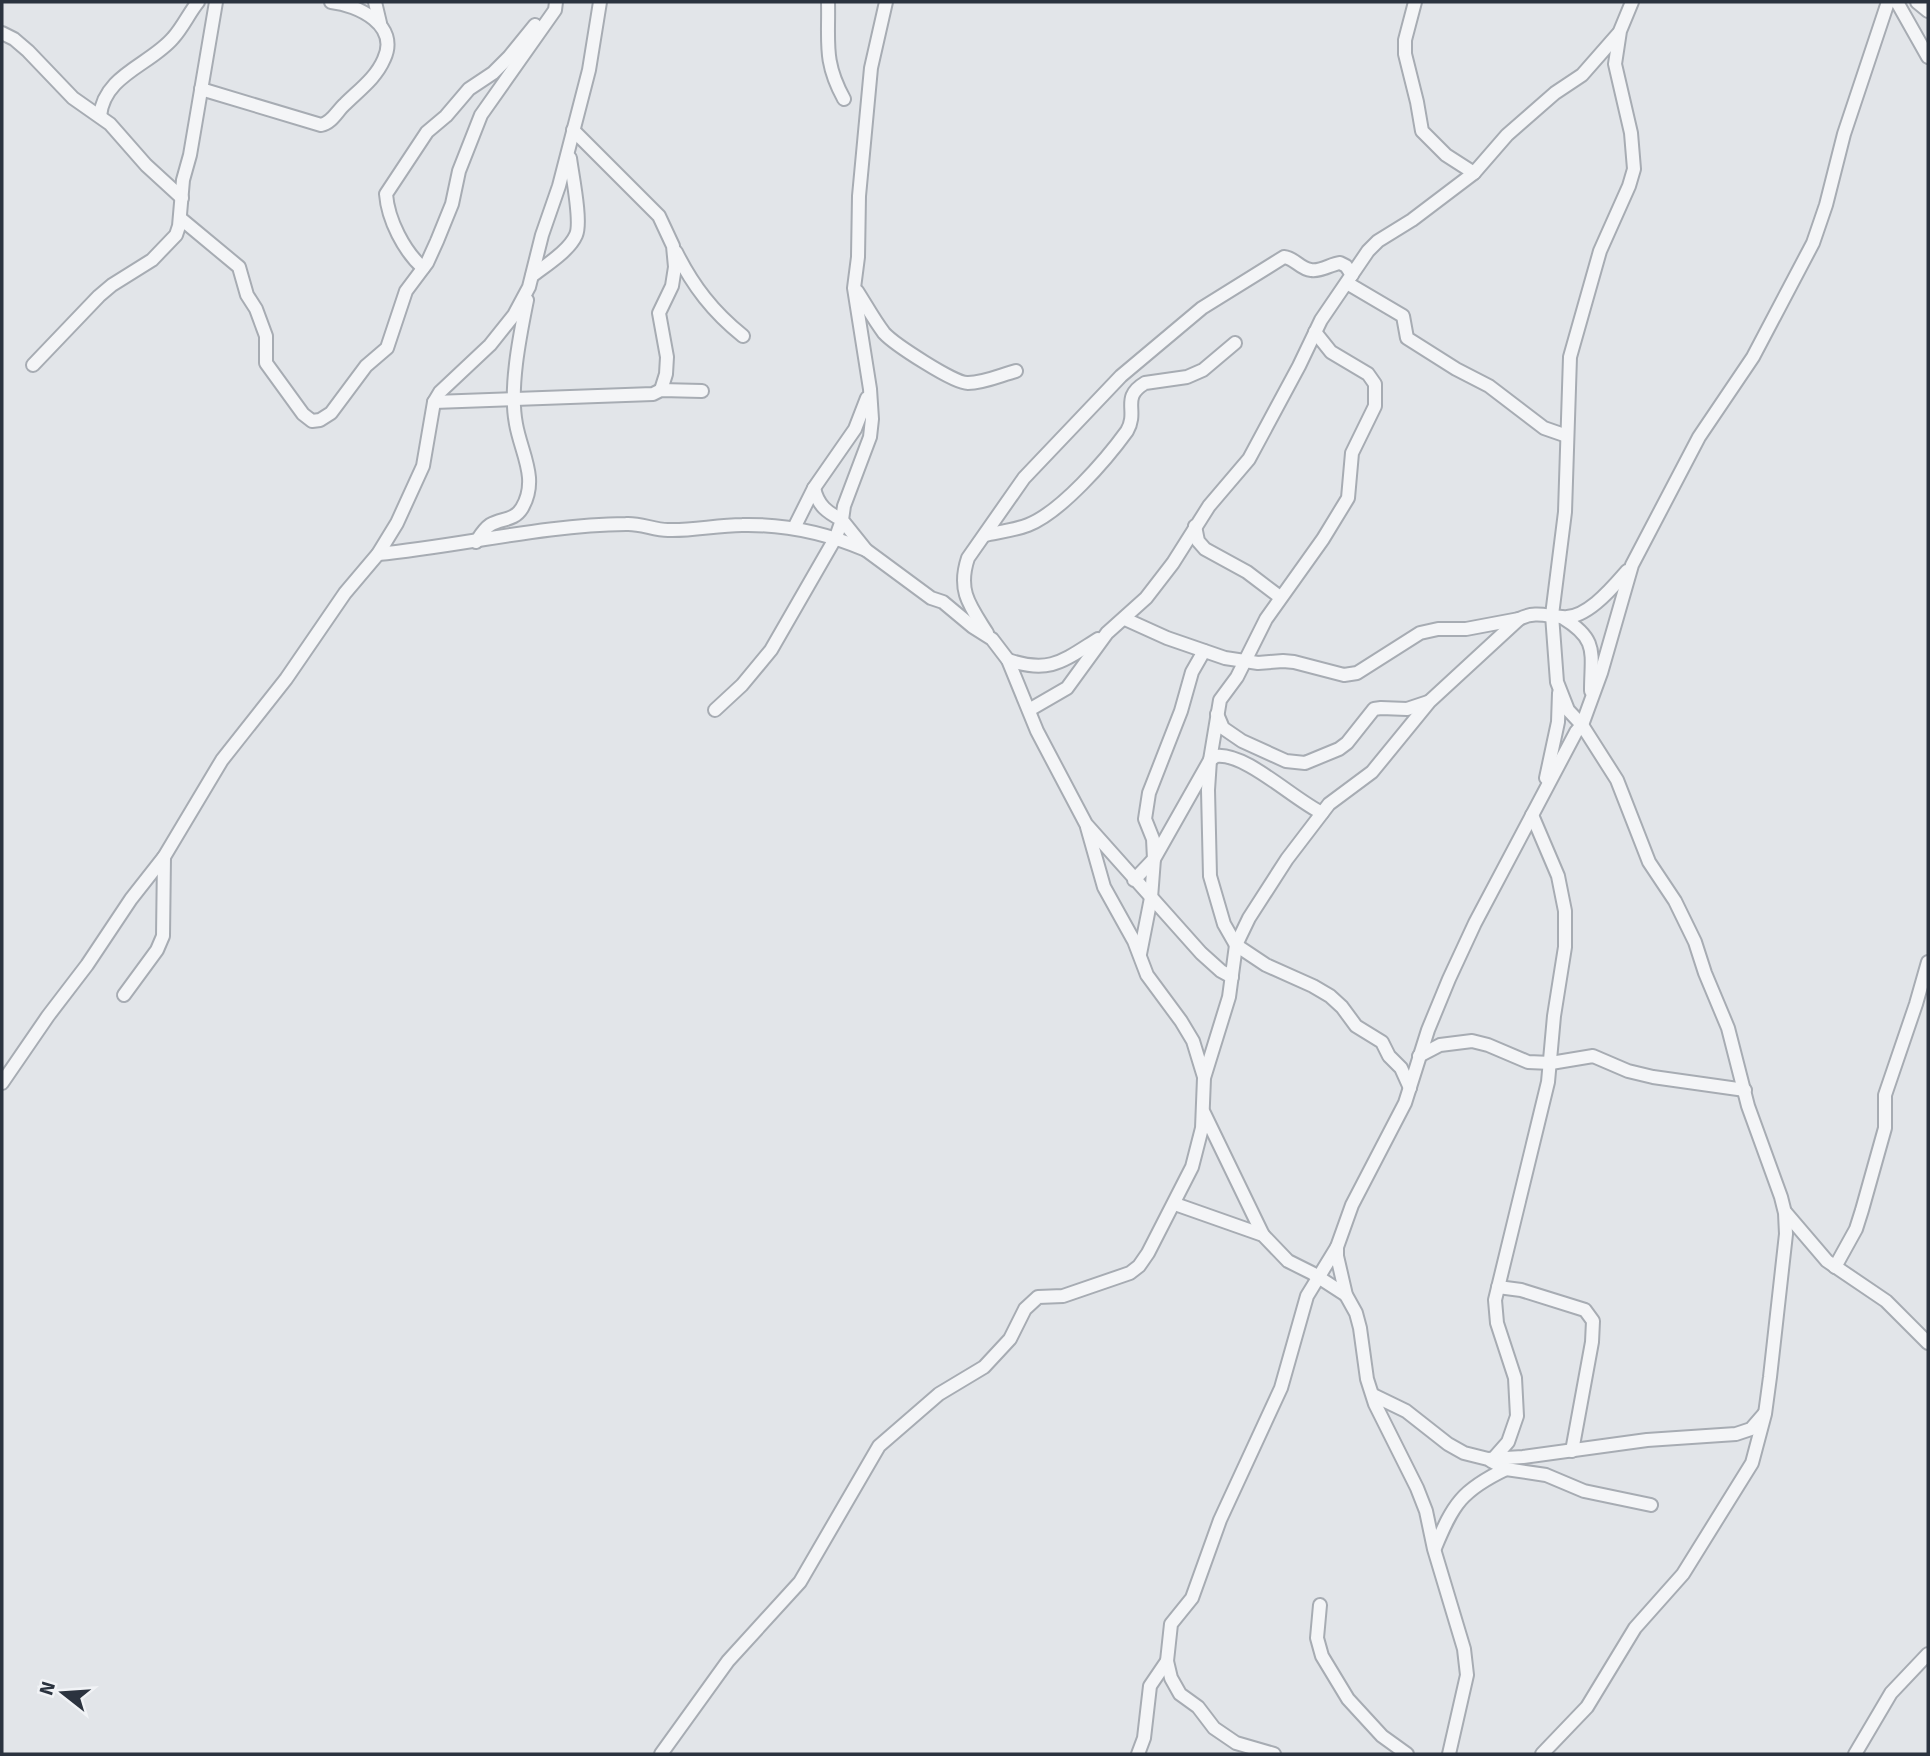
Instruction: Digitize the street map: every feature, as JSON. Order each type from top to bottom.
[{"type":"street","points":[[100,116],[101,108],[112,87],[174,38],[198,2]]},
{"type":"street","points":[[33,365],[99,296],[152,260],[176,235],[183,180],[190,155],[216,2]]},
{"type":"street","points":[[331,2],[352,3],[380,23]]},
{"type":"street","points":[[201,89],[318,124],[326,124],[365,87],[385,58],[388,45],[375,2]]},
{"type":"street","points":[[423,268],[404,244],[391,216],[386,194],[427,132],[446,116],[469,89],[493,73],[509,57],[551,2]]},
{"type":"street","points":[[180,218],[239,267],[247,295],[256,309],[267,341],[266,363],[303,414],[312,421],[320,420],[331,413],[366,366],[385,351],[391,342],[406,291],[423,268],[452,204],[459,171],[481,115],[555,10],[556,2]]},
{"type":"street","points":[[475,541],[490,525],[518,515],[526,502],[529,489],[525,453],[515,423],[519,339],[530,282],[589,70],[600,2]]},
{"type":"street","points":[[828,2],[827,48],[832,71],[844,99]]},
{"type":"street","points":[[715,710],[742,685],[771,650],[836,537],[870,437],[870,389],[854,288],[858,257],[859,196],[871,68],[886,2]]},
{"type":"street","points":[[1415,2],[1405,40],[1405,54],[1422,131],[1446,155],[1474,173]]},
{"type":"street","points":[[1543,795],[1558,722],[1557,616],[1565,512],[1568,382],[1572,347],[1600,251],[1634,169],[1631,132],[1615,64],[1620,31],[1632,2]]},
{"type":"street","points":[[1274,1754],[1236,1744],[1214,1728],[1198,1707],[1180,1694],[1171,1678],[1167,1661],[1171,1624],[1192,1598],[1230,1498],[1272,1412],[1307,1296],[1337,1247],[1352,1205],[1377,1160],[1410,1088],[1438,1003],[1469,934],[1582,724],[1632,565],[1699,437],[1753,357],[1814,243],[1844,134],[1888,2]]},
{"type":"street","points":[[1897,2],[1928,57]]},
{"type":"street","points":[[1917,2],[1928,11]]},
{"type":"street","points":[[1008,660],[1036,667],[1058,663],[1125,619],[1159,582],[1209,506],[1249,459],[1315,332],[1368,251],[1378,241],[1412,220],[1474,173],[1515,127],[1555,93],[1582,75],[1620,31]]},
{"type":"street","points":[[2,33],[28,51],[42,69],[73,98],[110,124],[146,165],[182,198]]},
{"type":"street","points":[[573,130],[659,216],[690,279],[719,317],[743,336]]},
{"type":"street","points":[[2,1083],[131,899],[164,857],[222,760],[286,679],[345,593],[378,554],[397,523],[423,466],[435,402],[440,392],[489,345],[514,315],[530,282],[578,232],[569,147]]},
{"type":"street","points":[[661,390],[667,357],[659,313],[675,267],[673,246]]},
{"type":"street","points":[[661,1754],[728,1661],[800,1582],[879,1446],[939,1394],[984,1367],[1010,1339],[1025,1309],[1038,1297],[1063,1296],[1130,1273],[1139,1266],[1175,1204],[1196,1156],[1204,1113],[1204,1078],[1193,1041],[1147,975],[1140,954],[1104,887],[1086,824],[1037,731],[1008,660],[968,604],[964,571],[968,558],[1024,478],[1121,376],[1202,308],[1284,257],[1291,258],[1312,271],[1340,263],[1346,266],[1349,279],[1403,316],[1407,338],[1489,386],[1544,428],[1567,436]]},
{"type":"street","points":[[854,288],[886,334],[903,349],[957,381],[983,382],[1016,371]]},
{"type":"street","points":[[1315,332],[1331,352],[1368,374],[1375,384],[1375,406],[1352,453],[1348,498],[1323,539],[1280,597],[1251,646],[1234,682],[1223,694],[1210,760],[1210,876],[1224,924],[1236,945],[1273,969],[1330,996],[1342,1007],[1356,1027],[1382,1042],[1389,1056],[1401,1068],[1410,1088]]},
{"type":"street","points":[[985,535],[1027,525],[1058,506],[1077,489],[1127,431],[1133,421],[1131,398],[1140,386],[1187,377],[1203,370],[1235,343]]},
{"type":"street","points":[[794,528],[814,488],[855,429],[870,389]]},
{"type":"street","points":[[435,402],[653,394],[661,390],[702,391]]},
{"type":"street","points":[[814,488],[822,508],[842,520],[866,550]]},
{"type":"street","points":[[378,554],[530,531],[630,523],[667,530],[743,525],[794,528],[836,537],[866,550],[992,639]]},
{"type":"street","points":[[1195,526],[1198,541],[1205,549],[1247,572],[1280,597]]},
{"type":"street","points":[[1125,619],[1149,631],[1204,651],[1244,662],[1283,660],[1350,675],[1420,633],[1437,629],[1466,629],[1536,613],[1570,617],[1605,597],[1632,565]]},
{"type":"street","points":[[1557,616],[1585,633],[1590,641],[1591,700]]},
{"type":"street","points":[[1204,1078],[1229,997],[1236,945],[1269,886],[1322,813],[1340,794],[1372,772],[1430,701],[1519,619]]},
{"type":"street","points":[[1029,710],[1067,688],[1107,633]]},
{"type":"street","points":[[1140,954],[1151,898],[1154,859],[1153,839],[1145,819],[1149,793],[1185,700],[1192,672],[1204,651]]},
{"type":"street","points":[[1542,1754],[1580,1716],[1635,1628],[1683,1574],[1752,1463],[1765,1414],[1786,1234],[1785,1213],[1748,1106],[1728,1028],[1685,919],[1665,883],[1649,862],[1617,780],[1582,724],[1568,710],[1559,685]]},
{"type":"street","points":[[1217,714],[1223,728],[1242,741],[1286,761],[1305,763],[1347,743],[1374,709],[1406,709],[1430,701]]},
{"type":"street","points":[[1134,880],[1154,859],[1210,760],[1222,755],[1238,759],[1303,804],[1322,813]]},
{"type":"street","points":[[1490,1459],[1508,1442],[1517,1416],[1515,1378],[1497,1323],[1495,1300],[1537,1133],[1551,1063],[1554,1016],[1564,954],[1565,911],[1559,876],[1532,815]]},
{"type":"street","points":[[1086,824],[1201,953],[1232,977]]},
{"type":"street","points":[[124,995],[163,936],[164,857]]},
{"type":"street","points":[[1835,1267],[1859,1219],[1885,1128],[1885,1095],[1928,962]]},
{"type":"street","points":[[1419,1056],[1440,1045],[1472,1041],[1528,1062],[1551,1063],[1593,1056],[1628,1071],[1653,1077],[1745,1090]]},
{"type":"street","points":[[1204,1113],[1263,1235],[1288,1261],[1317,1276],[1346,1296]]},
{"type":"street","points":[[1175,1204],[1263,1235]]},
{"type":"street","points":[[1785,1213],[1821,1255],[1886,1301],[1928,1343]]},
{"type":"street","points":[[1337,1247],[1346,1296],[1356,1313],[1367,1379],[1375,1404],[1426,1511],[1434,1549],[1467,1662],[1467,1675],[1451,1752]]},
{"type":"street","points":[[1498,1287],[1521,1290],[1585,1310],[1593,1321],[1592,1342],[1572,1451]]},
{"type":"street","points":[[1373,1395],[1406,1411],[1456,1448],[1490,1459],[1506,1469],[1541,1474],[1584,1491],[1651,1505]]},
{"type":"street","points":[[1490,1459],[1647,1440],[1736,1434],[1751,1429],[1765,1414]]},
{"type":"street","points":[[1434,1549],[1447,1517],[1466,1492],[1506,1469]]},
{"type":"street","points":[[1320,1605],[1317,1638],[1322,1656],[1348,1699],[1381,1736],[1408,1754]]},
{"type":"street","points":[[1854,1754],[1891,1693],[1928,1654]]},
{"type":"street","points":[[1138,1754],[1144,1738],[1151,1683],[1167,1661]]}]
